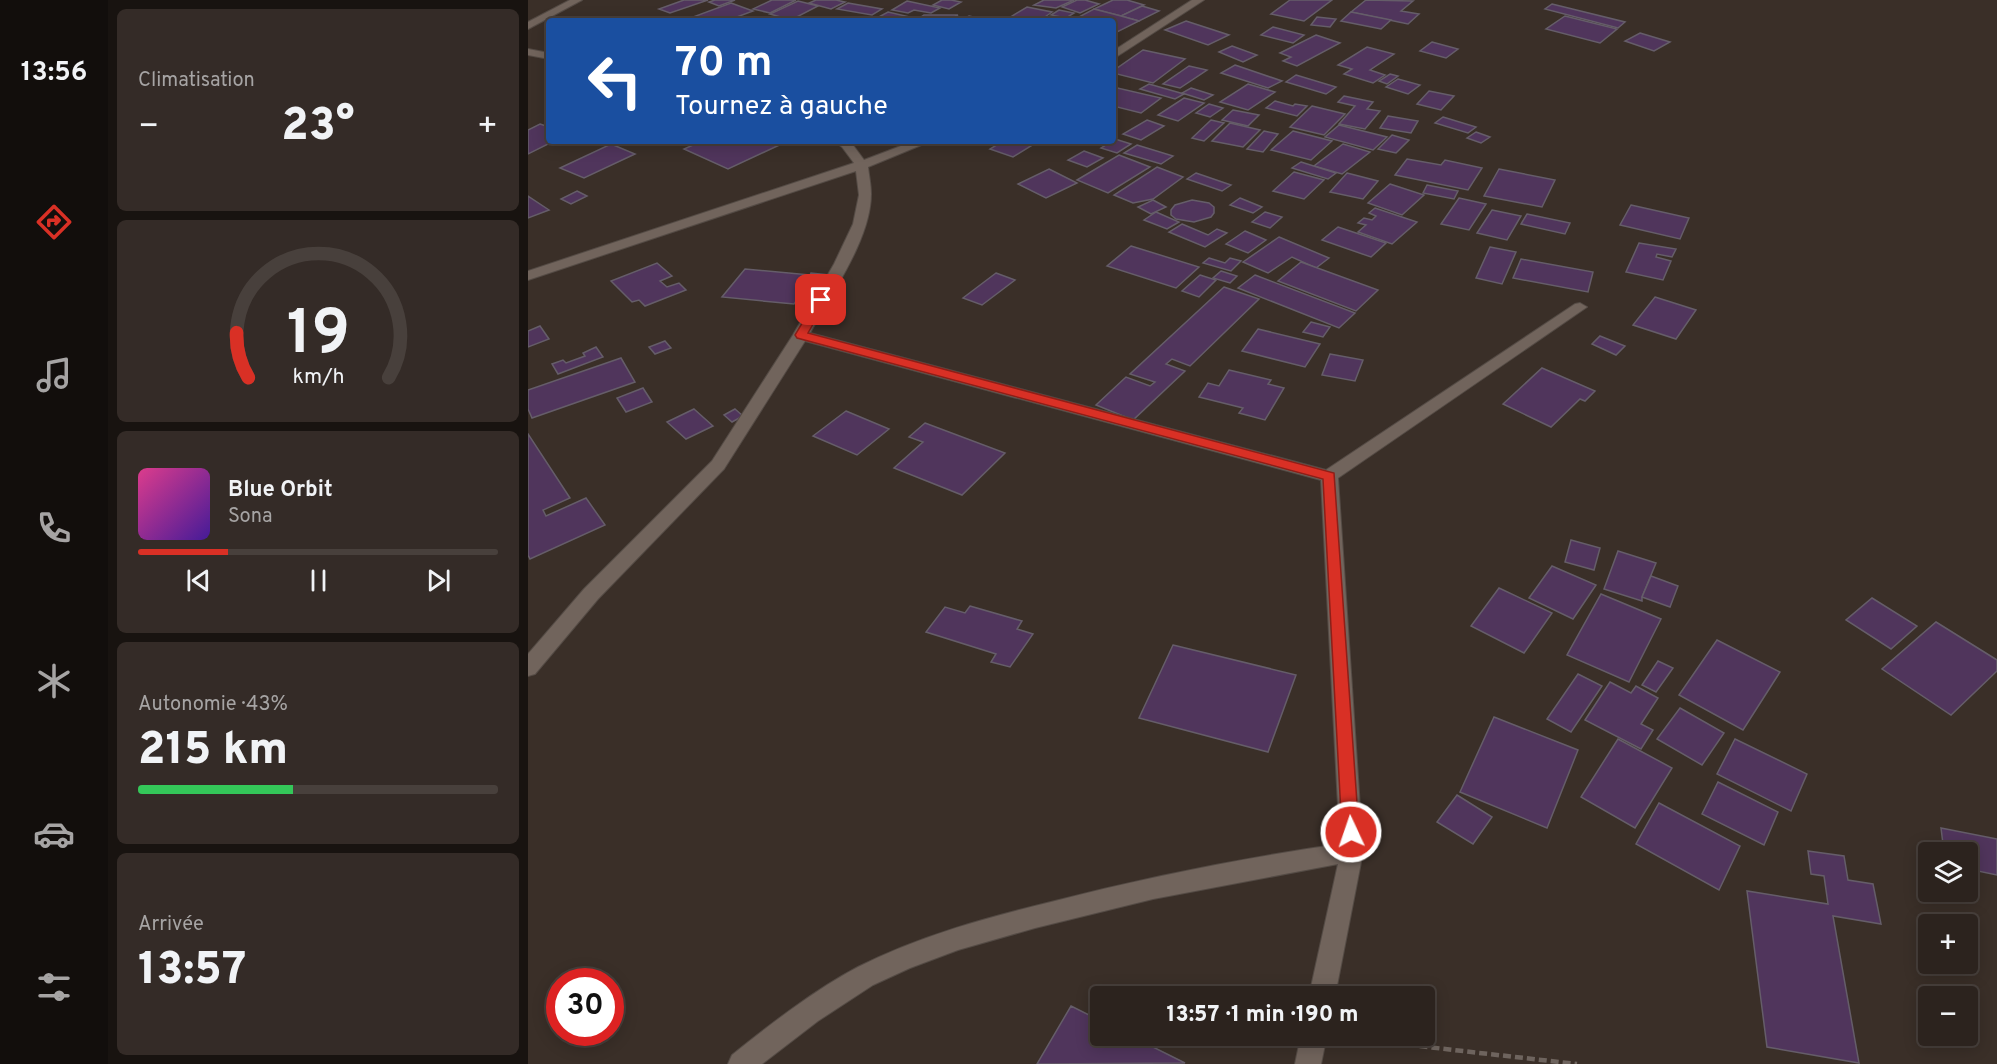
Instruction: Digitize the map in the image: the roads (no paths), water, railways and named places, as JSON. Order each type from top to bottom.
[{"type":"street","points":[[528,26],[577,0]]},
{"type":"street","points":[[1116,54],[1199,0]]},
{"type":"street","points":[[528,52],[546,55]]},
{"type":"street","points":[[528,668],[591,594],[718,465],[801,335],[841,264],[860,224],[865,195],[862,165],[846,144]]},
{"type":"street","points":[[528,276],[862,165],[917,144]]},
{"type":"street","points":[[801,335],[1329,476],[1580,308]]},
{"type":"street","points":[[1324,986],[1352,852],[1329,476]]},
{"type":"street","points":[[741,1064],[813,1008],[873,973],[962,937],[1114,896],[1232,871],[1352,852]]},
{"type":"street","points":[[1308,1064],[1320,1046]]}]
